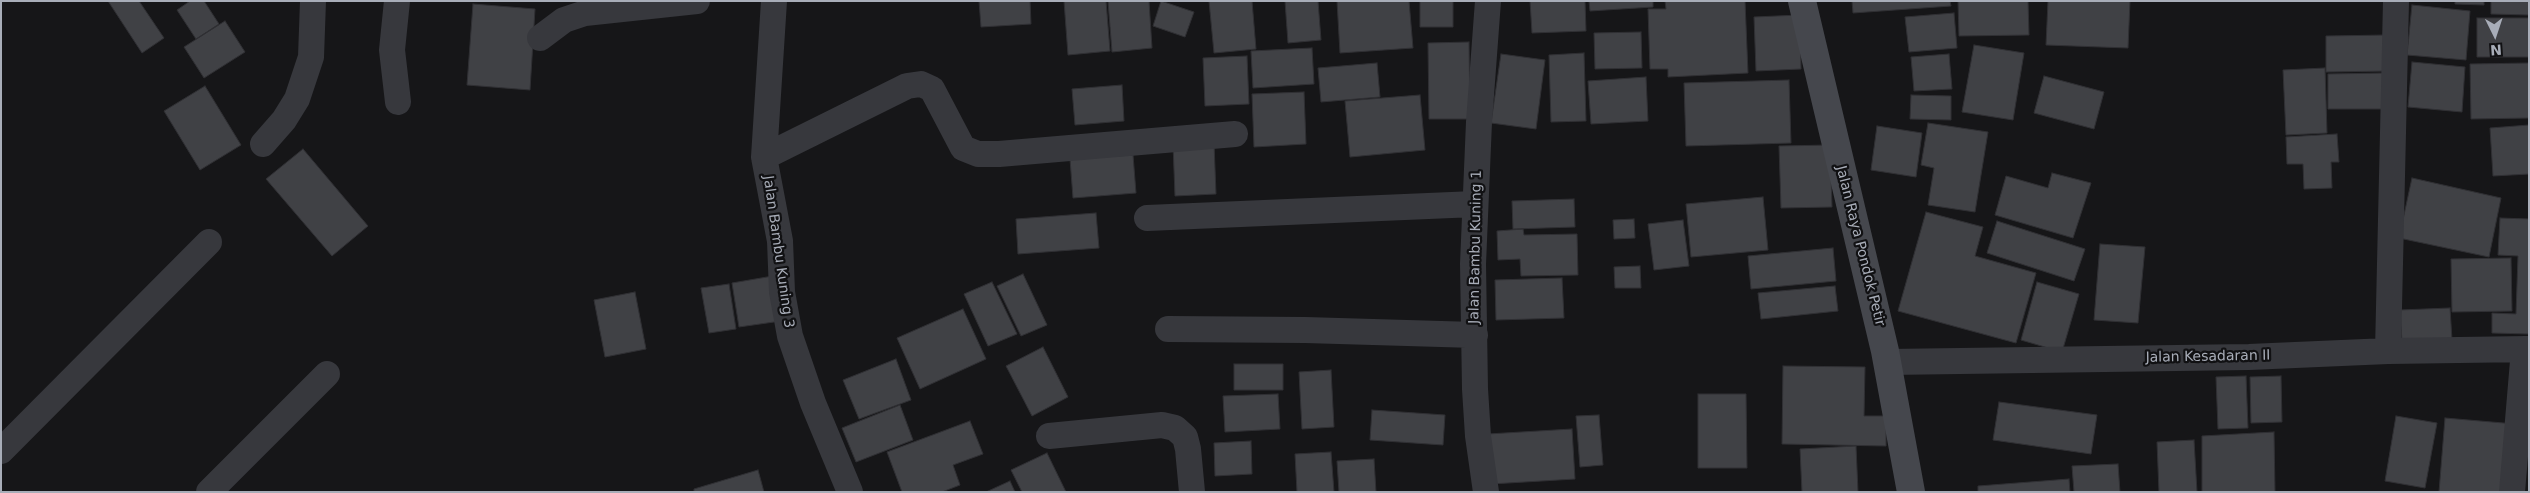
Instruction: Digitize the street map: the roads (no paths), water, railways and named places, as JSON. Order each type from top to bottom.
[{"type":"main road","name":"Jalan Raya Pondok Petir","points":[[1802,1],[1888,362],[1911,492]]},
{"type":"street","points":[[263,144],[284,120],[297,99],[311,57],[313,1]]},
{"type":"street","points":[[397,1],[392,50],[398,102]]},
{"type":"street","points":[[540,38],[564,20],[585,13],[697,1]]},
{"type":"street","name":"Jalan Bambu Kuning 3","points":[[774,1],[764,158],[780,241],[782,292],[790,336],[814,403],[850,492]]},
{"type":"street","name":"Jalan Bambu Kuning 1","points":[[1486,492],[1478,436],[1473,264],[1488,1]]},
{"type":"street","points":[[2388,351],[2396,1]]},
{"type":"street","points":[[764,158],[908,86],[921,84],[932,89],[964,148],[978,154],[1235,134]]},
{"type":"street","points":[[1147,218],[1475,204]]},
{"type":"street","points":[[1,451],[209,242]]},
{"type":"street","points":[[1168,330],[1305,330],[1474,336]]},
{"type":"street","points":[[2512,492],[2526,349]]},
{"type":"street","name":"Jalan Kesadaran II","points":[[1888,362],[2249,357],[2388,351],[2526,349]]},
{"type":"street","points":[[209,492],[327,374]]},
{"type":"street","points":[[1048,436],[1162,425],[1175,428],[1184,437],[1188,449],[1192,492]]}]
